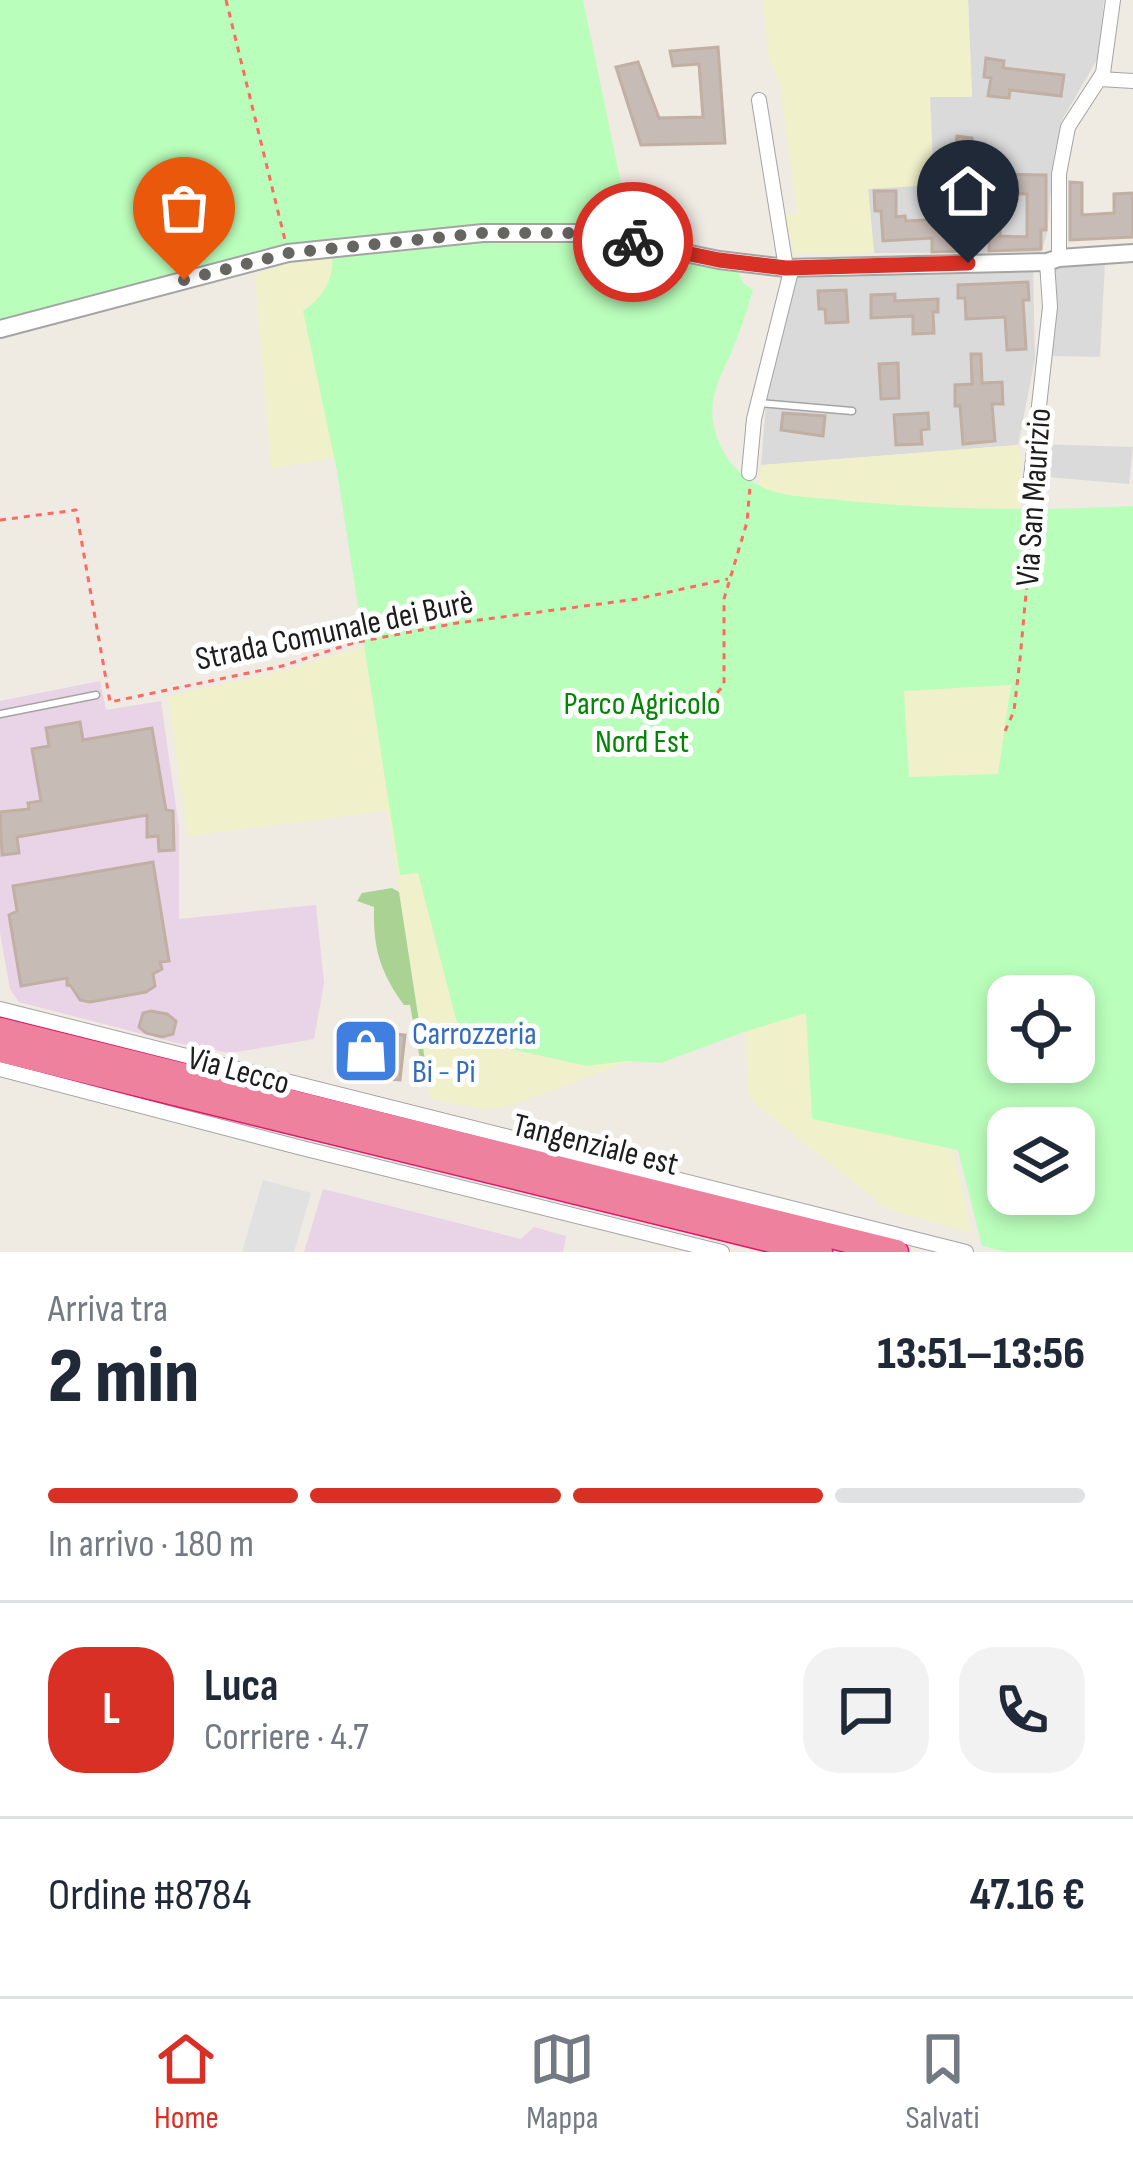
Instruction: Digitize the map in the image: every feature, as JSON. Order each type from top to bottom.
[{"type":"highway","name":"Tangenziale est","points":[[0,1030],[896,1252]]},
{"type":"highway","name":"Tangenziale est","points":[[0,1050],[820,1252]]},
{"type":"street","name":"Via San Maurizio","points":[[1031,478],[1050,308],[1058,174],[1068,128],[1103,73],[1114,0]]},
{"type":"street","points":[[1097,83],[1133,81]]},
{"type":"street","points":[[749,472],[754,419],[789,267],[759,100]]},
{"type":"street","points":[[0,329],[289,253],[483,233],[589,233],[719,260],[789,267],[1053,260],[1133,253]]},
{"type":"street","name":"Via Lecco","points":[[0,1009],[966,1252]]},
{"type":"street","name":"Via Lecco","points":[[0,1069],[722,1252]]},
{"type":"lane","points":[[760,403],[853,412]]},
{"type":"lane","points":[[0,714],[96,694]]},
{"type":"path","points":[[226,0],[289,253]]},
{"type":"path","points":[[660,710],[716,694],[724,686],[722,623],[728,579],[747,522],[749,472]]},
{"type":"path","name":"Via San Maurizio","points":[[1005,731],[1014,711],[1022,640],[1031,478]]},
{"type":"path","name":"Strada Comunale dei Burè","points":[[0,520],[76,510],[110,702],[282,666],[353,643],[457,623],[637,599],[728,579]]},
{"type":"shaded area","points":[[968,0],[1104,0],[1098,58],[1062,120],[1041,252],[874,253],[868,188],[934,184],[929,97],[972,96]]},
{"type":"shaded area","points":[[1105,262],[1100,357],[1052,356],[1054,263]]},
{"type":"shaded area","points":[[1033,268],[1035,359],[1018,445],[761,465],[766,403],[795,278]]},
{"type":"shaded area","points":[[1038,444],[1133,447],[1129,484],[1036,476]]},
{"type":"shaded area","points":[[100,681],[106,710],[161,701],[179,828],[179,919],[316,905],[324,983],[314,1039],[230,1053],[19,1002],[10,989],[0,933],[0,701]]},
{"type":"shaded area","points":[[263,1180],[311,1193],[294,1252],[242,1252]]},
{"type":"shaded area","points":[[323,1189],[521,1239],[534,1227],[566,1236],[563,1252],[304,1252]]},
{"type":"green space","name":"Parco Agricolo Nord Est","points":[[0,0],[583,0],[630,226],[636,235],[736,268],[743,283],[753,290],[717,385],[712,411],[723,450],[741,474],[787,495],[876,503],[986,509],[1133,506],[1133,1252],[1007,1252],[982,1246],[958,1150],[812,1119],[806,1013],[661,1063],[587,1066],[461,1038],[418,873],[400,875],[337,471],[303,311],[327,285],[332,251],[0,324]],"holes":[[[1011,685],[998,774],[909,777],[904,691]]]},
{"type":"green space","points":[[763,0],[968,0],[972,97],[930,97],[934,185],[868,189],[874,253],[794,254],[785,216],[797,212]]},
{"type":"green space","points":[[456,243],[495,428],[271,469],[255,275],[286,264]]},
{"type":"green space","points":[[1018,445],[1012,684],[978,954],[750,551],[761,465]]},
{"type":"green space","points":[[452,633],[791,1001],[510,1106],[483,1109],[431,1099],[387,811],[188,836],[168,696],[286,670],[354,649]]},
{"type":"green space","points":[[392,888],[399,892],[428,1080],[424,1081],[410,1005],[404,1005],[396,993],[380,959],[374,907],[357,901],[362,893]]},
{"type":"green space","points":[[793,1010],[946,1017],[946,1117],[972,1233],[887,1209],[749,1099],[745,1030]]},
{"type":"building","points":[[718,47],[725,143],[641,145],[616,67],[638,62],[659,118],[703,117],[699,64],[673,66],[670,51]]},
{"type":"building","points":[[986,58],[1004,61],[1003,68],[1064,75],[1061,96],[1010,90],[1009,98],[988,96],[991,78],[984,77]]},
{"type":"building","points":[[957,136],[972,138],[969,163],[993,162],[993,174],[1046,175],[1046,230],[1041,230],[1041,249],[989,251],[990,225],[960,226],[969,251],[932,252],[932,238],[883,241],[874,191],[896,191],[896,217],[905,216],[906,221],[927,220],[927,187],[946,187],[946,212],[979,211],[979,189],[953,187]],"holes":[[[994,193],[1027,194],[1027,237],[1000,236]]]},
{"type":"building","points":[[1070,182],[1082,183],[1082,215],[1114,213],[1114,194],[1133,193],[1133,237],[1070,240]]},
{"type":"building","points":[[1028,282],[1029,300],[1023,300],[1026,349],[1007,350],[1005,317],[966,319],[965,298],[958,298],[958,285]]},
{"type":"building","points":[[846,290],[848,322],[826,323],[818,291]]},
{"type":"building","points":[[895,294],[895,301],[938,299],[934,333],[913,334],[913,316],[871,318],[871,295]]},
{"type":"building","points":[[971,354],[981,354],[982,383],[1002,382],[1003,404],[992,404],[995,441],[963,444],[955,385],[972,384]]},
{"type":"building","points":[[898,363],[899,398],[881,399],[879,364]]},
{"type":"building","points":[[783,413],[825,416],[823,436],[781,430]]},
{"type":"building","points":[[928,413],[929,429],[921,430],[922,444],[896,445],[894,415]]},
{"type":"building","points":[[80,722],[83,740],[152,728],[166,810],[173,811],[174,850],[159,851],[158,836],[147,837],[147,815],[17,837],[19,853],[2,855],[0,812],[29,809],[28,803],[41,801],[32,749],[49,746],[46,728]]},
{"type":"building","points":[[153,862],[169,961],[160,962],[162,969],[153,974],[155,986],[146,992],[90,1002],[80,1000],[67,978],[21,986],[9,915],[17,911],[13,886]]},
{"type":"building","points":[[151,1011],[176,1021],[173,1034],[162,1037],[139,1027],[143,1013]]},
{"type":"building","points":[[380,1032],[405,1035],[400,1080],[375,1078]]},
{"type":"way so far","points":[[184,280],[289,253],[483,233],[589,233],[633,242]]},
{"type":"place","name":"Carrozzeria Bi - Pi","points":[[366,1051]]},
{"type":"route","points":[[633,242],[786,268],[968,263]]}]
